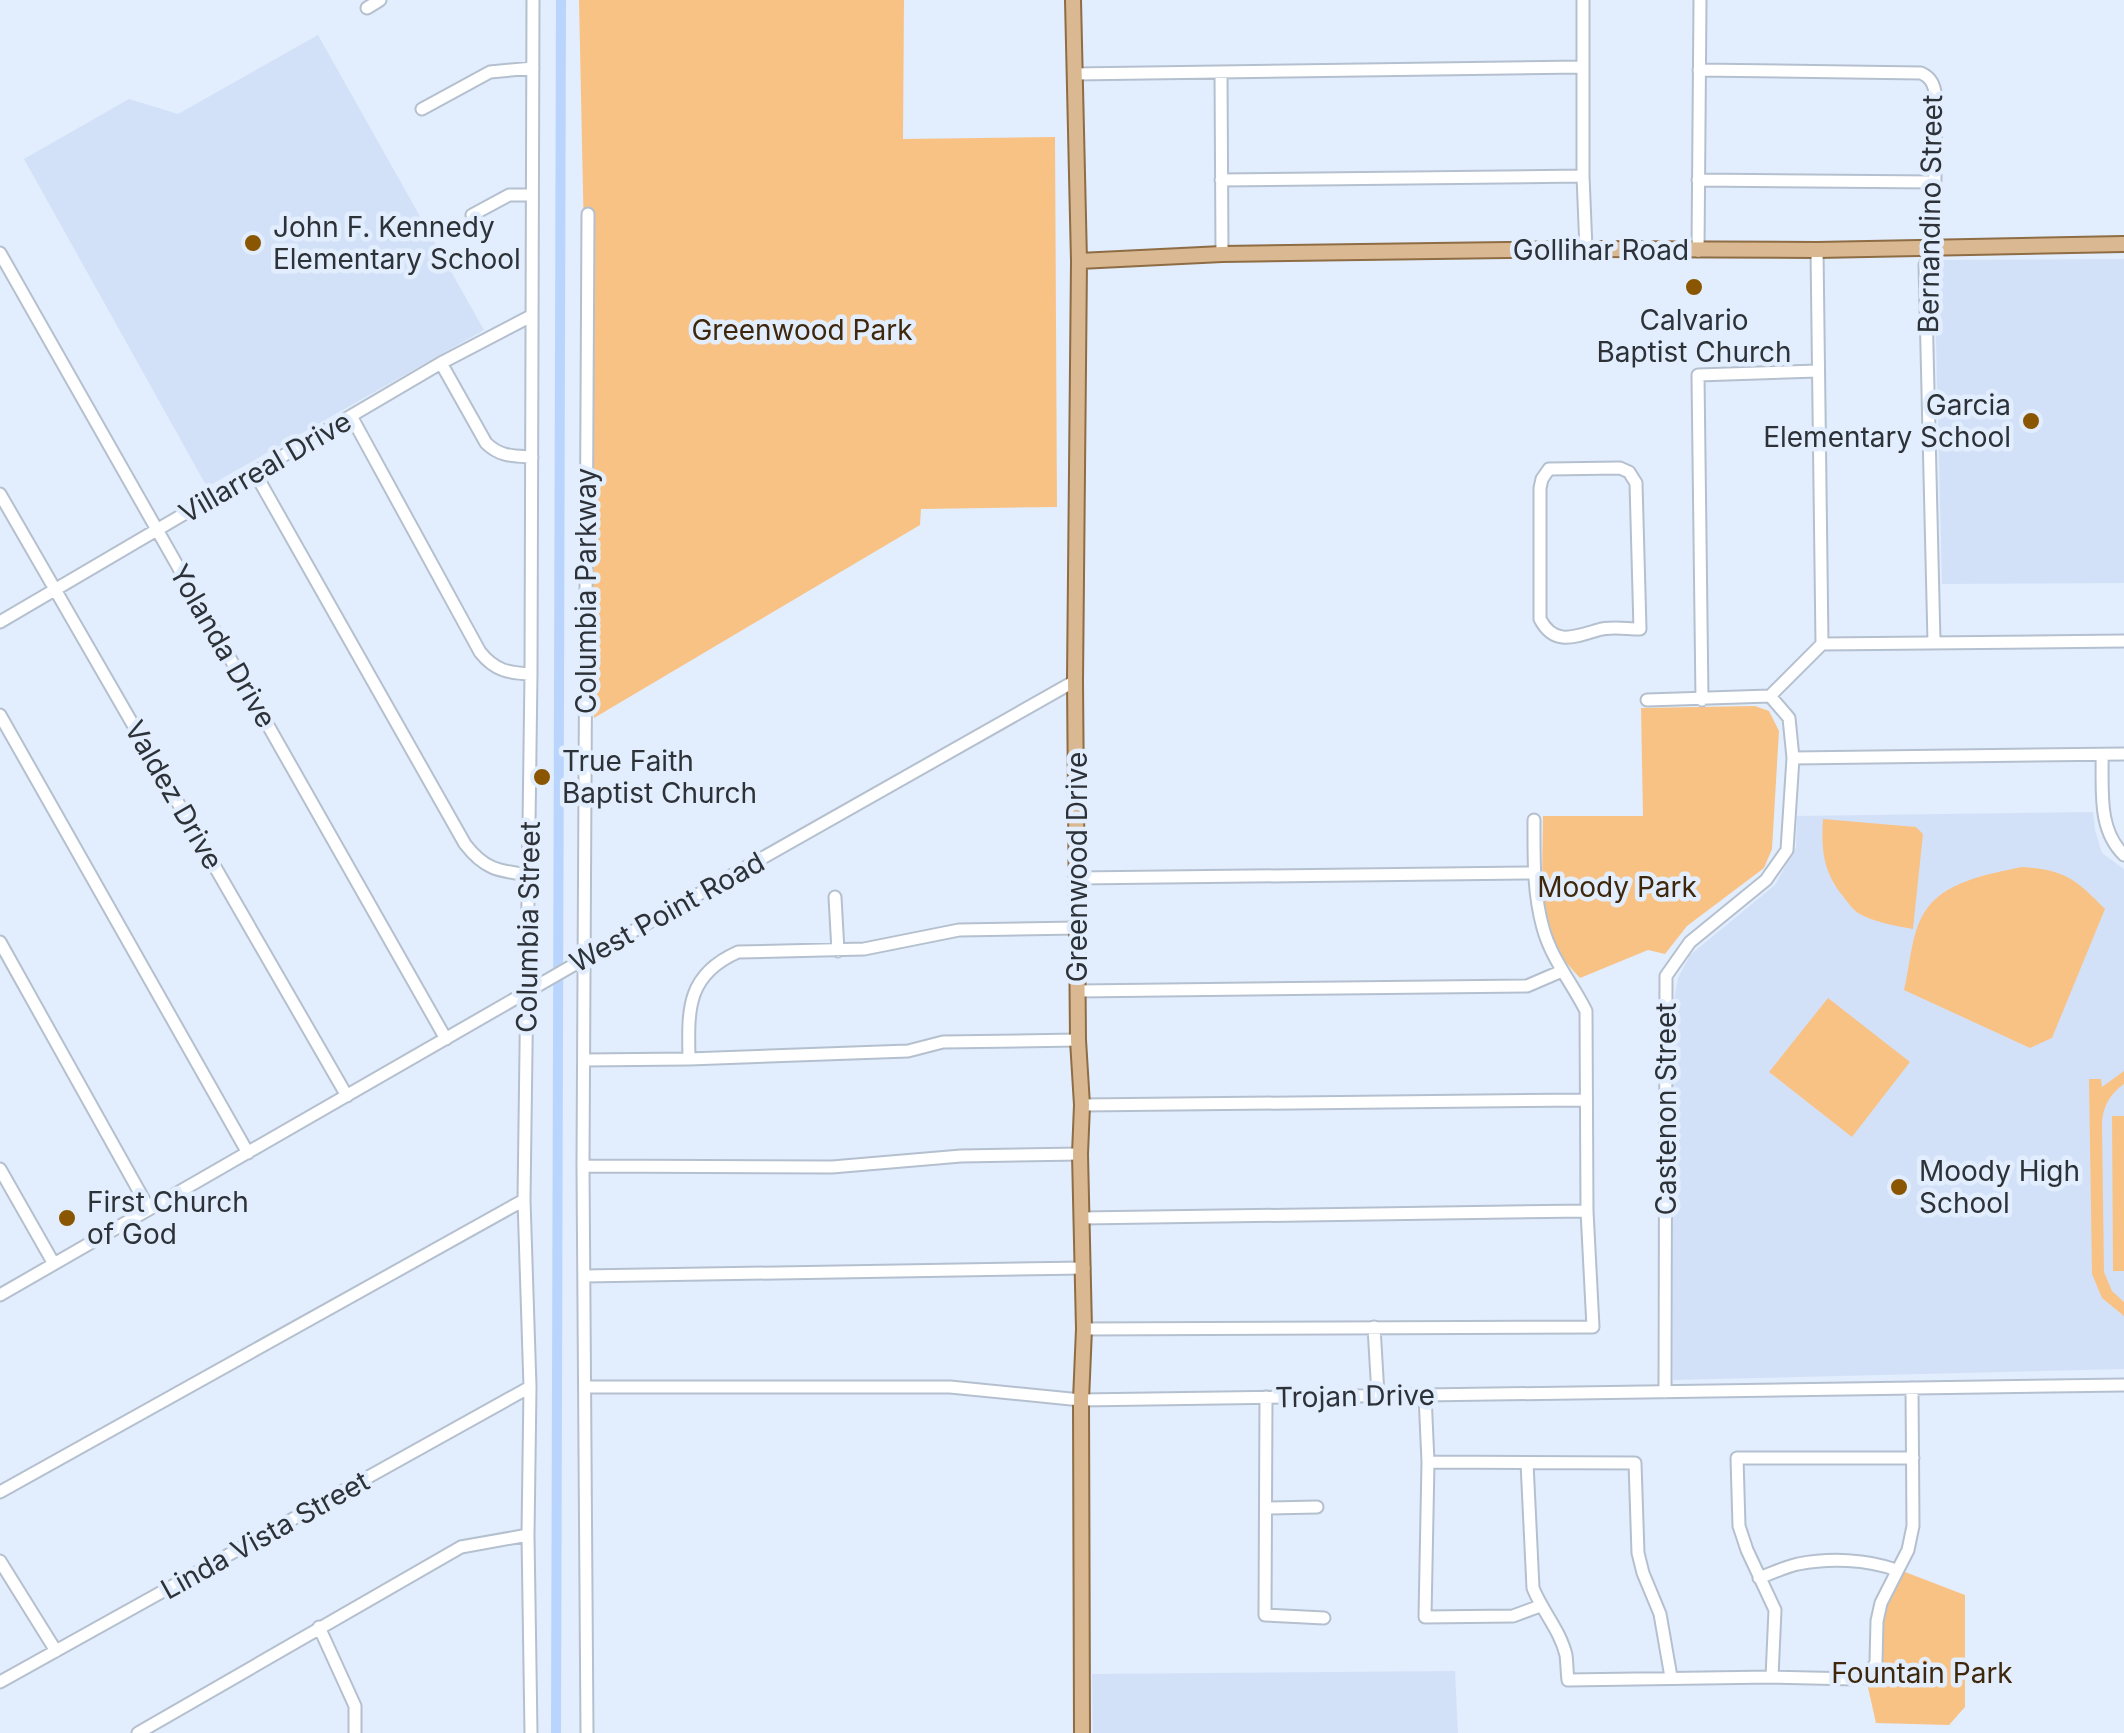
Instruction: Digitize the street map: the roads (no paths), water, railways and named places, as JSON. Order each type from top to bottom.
[{"type":"main road","name":"Greenwood Drive","points":[[1073,0],[1079,261],[1075,682],[1084,1268],[1082,1733]]},
{"type":"main road","name":"Gollihar Road","points":[[1079,261],[1222,254],[2124,244]]},
{"type":"street","points":[[366,8],[380,0]]},
{"type":"street","name":"Columbia Street","points":[[531,1733],[530,1387],[524,1200],[532,989],[529,875],[533,0]]},
{"type":"street","points":[[1583,0],[1582,176],[1586,249]]},
{"type":"street","points":[[1698,250],[1700,0]]},
{"type":"street","points":[[1074,74],[1582,67]]},
{"type":"street","points":[[422,109],[490,72],[533,68]]},
{"type":"street","name":"Bernandino Street","points":[[1699,70],[1929,77],[1936,97],[1934,248],[1925,265],[1934,642]]},
{"type":"street","points":[[1221,72],[1222,254]]},
{"type":"street","points":[[1221,180],[1582,176]]},
{"type":"street","points":[[1698,180],[1935,182]]},
{"type":"street","points":[[472,215],[509,195],[532,195]]},
{"type":"street","name":"Columbia Parkway","points":[[587,1733],[584,1060],[579,962],[588,214]]},
{"type":"street","points":[[1817,250],[1822,644]]},
{"type":"street","name":"Yolanda Drive","points":[[0,253],[446,1039]]},
{"type":"street","name":"Villarreal Drive","points":[[0,622],[441,363],[531,316]]},
{"type":"street","points":[[441,363],[486,443],[507,456],[532,457]]},
{"type":"street","points":[[1702,700],[1698,376],[1818,371]]},
{"type":"street","points":[[351,416],[480,652],[496,668],[531,674]]},
{"type":"street","points":[[1620,468],[1629,472],[1636,483],[1640,629],[1599,630],[1585,636],[1562,637],[1546,630],[1540,619],[1540,488],[1550,469],[1620,468]]},
{"type":"street","points":[[256,473],[465,844],[474,856],[495,870],[529,875]]},
{"type":"street","name":"Valdez Drive","points":[[0,494],[347,1096]]},
{"type":"street","points":[[1647,700],[1770,696],[1822,644],[2124,641]]},
{"type":"street","name":"West Point Road","points":[[0,1295],[1075,682]]},
{"type":"street","name":"Castenon Street","points":[[1665,1392],[1666,976],[1690,942],[1766,880],[1787,850],[1793,758],[1789,718],[1770,696]]},
{"type":"street","points":[[0,715],[248,1152]]},
{"type":"street","points":[[1793,758],[2124,754]]},
{"type":"street","points":[[2102,755],[2105,820],[2109,836],[2124,855]]},
{"type":"street","points":[[1084,1329],[1593,1327],[1587,1212],[1586,1011],[1543,929],[1534,873],[1534,820]]},
{"type":"street","points":[[1077,878],[1534,873]]},
{"type":"street","points":[[835,897],[838,950]]},
{"type":"street","points":[[689,1059],[688,1012],[692,994],[702,978],[723,959],[750,950],[864,949],[958,930],[1078,928]]},
{"type":"street","points":[[0,942],[150,1209]]},
{"type":"street","points":[[1078,991],[1527,986],[1562,970]]},
{"type":"street","points":[[584,1060],[908,1051],[943,1042],[1078,1040]]},
{"type":"street","points":[[1082,1104],[1586,1100]]},
{"type":"street","points":[[583,1166],[832,1167],[961,1156],[1080,1154]]},
{"type":"street","points":[[0,1169],[54,1264]]},
{"type":"street","points":[[0,1492],[524,1200]]},
{"type":"street","points":[[1082,1218],[1587,1212]]},
{"type":"street","points":[[584,1276],[1084,1268]]},
{"type":"street","points":[[1374,1327],[1378,1396]]},
{"type":"street","name":"Trojan Drive","points":[[586,1387],[950,1386],[1081,1400],[2124,1386]]},
{"type":"street","name":"Linda Vista Street","points":[[0,1682],[530,1387]]},
{"type":"street","points":[[1528,1462],[1533,1588],[1566,1655],[1568,1680],[1855,1679],[1869,1675],[1876,1662],[1876,1621],[1908,1550],[1913,1526],[1912,1388]]},
{"type":"street","points":[[1425,1395],[1426,1617],[1513,1616],[1540,1606]]},
{"type":"street","points":[[1266,1397],[1266,1614],[1324,1618]]},
{"type":"street","points":[[1772,1677],[1775,1610],[1746,1550],[1739,1526],[1737,1458],[1913,1458]]},
{"type":"street","points":[[1428,1462],[1634,1463],[1638,1552],[1660,1614],[1671,1677]]},
{"type":"street","points":[[1266,1508],[1317,1507]]},
{"type":"street","points":[[138,1733],[460,1546],[528,1535]]},
{"type":"street","points":[[0,1561],[56,1651]]},
{"type":"street","points":[[1759,1578],[1818,1561],[1876,1563],[1896,1570]]},
{"type":"street","points":[[319,1626],[354,1706],[355,1733]]},
{"type":"waterway","points":[[556,1733],[561,0]]},
{"type":"place","name":"John F. Kennedy Elementary School","points":[[253,243]]},
{"type":"place","name":"Calvario Baptist Church","points":[[1694,287]]},
{"type":"place","name":"Garcia Elementary School","points":[[2031,421]]},
{"type":"place","name":"True Faith Baptist Church","points":[[542,777]]},
{"type":"place","name":"Moody High School","points":[[1899,1187]]},
{"type":"place","name":"First Church of God","points":[[67,1218]]},
{"type":"park label","name":"Greenwood Park","points":[[802,330]]},
{"type":"park label","name":"Moody Park","points":[[1617,887]]},
{"type":"park label","name":"Fountain Park","points":[[1922,1673]]}]
